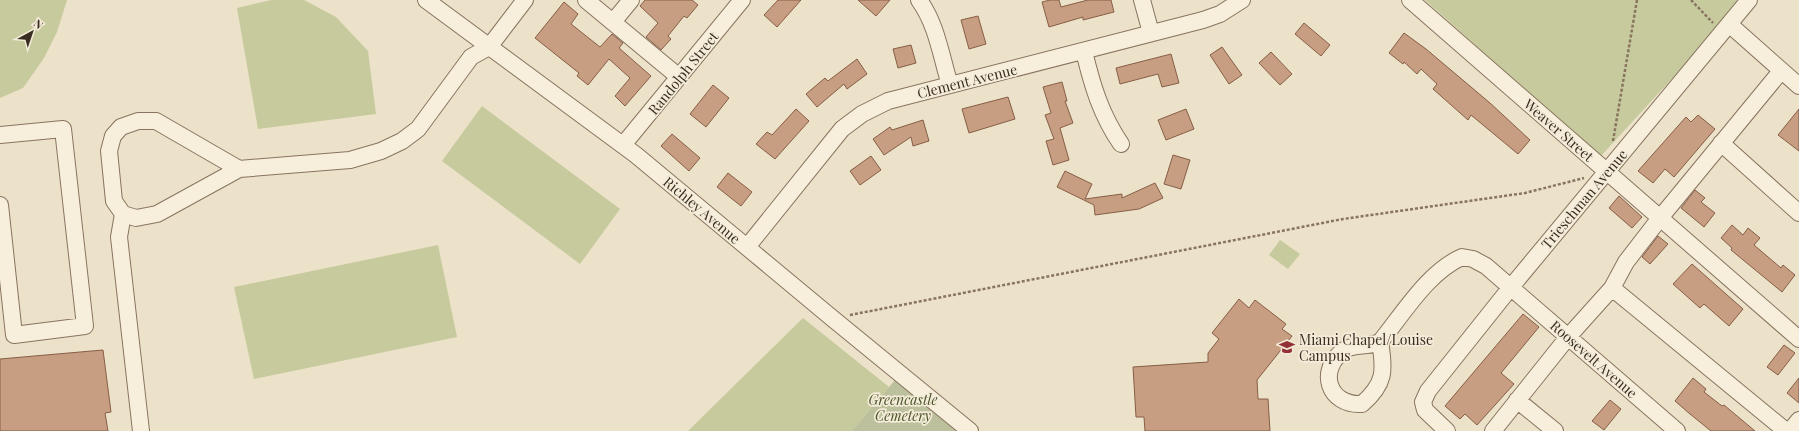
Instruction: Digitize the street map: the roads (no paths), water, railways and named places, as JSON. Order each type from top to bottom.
[{"type":"street","name":"Richley Avenue","points":[[426,0],[623,145],[970,431]]},
{"type":"street","points":[[239,169],[156,121],[138,121],[121,126],[113,136],[109,151],[114,201],[123,214],[136,218],[157,214],[239,169],[350,160],[382,151],[402,141],[418,129],[472,57],[489,47],[525,0]]},
{"type":"street","points":[[586,0],[679,78]]},
{"type":"street","points":[[613,22],[631,0]]},
{"type":"street","name":"Randolph Street","points":[[623,145],[742,0]]},
{"type":"street","points":[[919,0],[926,10],[934,29],[950,85]]},
{"type":"street","points":[[1142,0],[1151,33]]},
{"type":"street","name":"Clement Avenue","points":[[747,247],[834,138],[851,121],[888,101],[1209,18],[1220,14],[1242,0]]},
{"type":"street","name":"Weaver Street","points":[[1410,0],[1799,339]]},
{"type":"street","name":"Trieschman Avenue","points":[[1447,431],[1425,410],[1423,402],[1428,391],[1511,287],[1749,0]]},
{"type":"street","points":[[1729,24],[1799,86]]},
{"type":"street","points":[[1084,51],[1093,88],[1110,128],[1121,144]]},
{"type":"street","points":[[1493,431],[1568,337],[1612,288],[1626,262],[1660,218],[1781,71]]},
{"type":"street","points":[[0,135],[63,129],[85,326],[14,335],[0,206]]},
{"type":"street","points":[[1721,143],[1799,214]]},
{"type":"street","points":[[123,214],[119,237],[141,431]]},
{"type":"street","name":"Roosevelt Avenue","points":[[1380,342],[1441,269],[1462,257],[1473,259],[1486,266],[1511,287],[1677,431]]},
{"type":"street","points":[[1612,288],[1786,431]]},
{"type":"street","points":[[1517,400],[1555,431]]},
{"type":"street","points":[[1790,431],[1799,420]]},
{"type":"place","name":"Miami Chapel/Louise Campus","points":[[1287,347]]},
{"type":"park label","name":"Greencastle Cemetery","points":[[903,408]]}]
